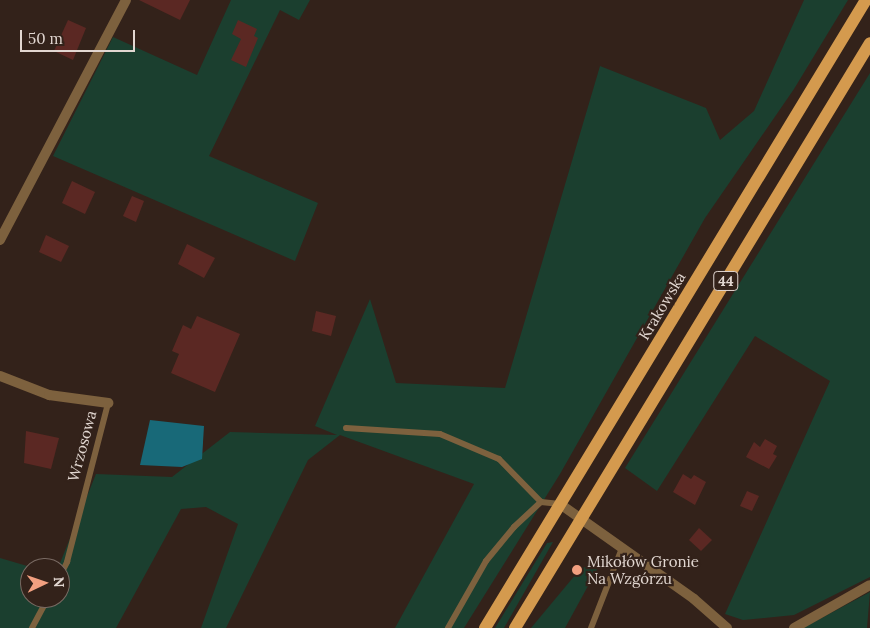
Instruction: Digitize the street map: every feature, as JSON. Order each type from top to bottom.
[{"type":"main road","name":"Krakowska","points":[[485,628],[866,0]]},
{"type":"main road","name":"44","points":[[516,628],[870,43]]},
{"type":"street","points":[[0,240],[126,0]]},
{"type":"street","name":"Wrzosowa","points":[[0,376],[49,395],[108,403]]},
{"type":"street","points":[[560,504],[694,599],[727,628]]},
{"type":"street","points":[[794,628],[870,584]]},
{"type":"lane","name":"Wrzosowa","points":[[68,558],[108,403]]},
{"type":"lane","points":[[346,428],[440,434],[499,460],[541,502],[560,504]]},
{"type":"lane","points":[[448,628],[486,561],[514,527],[541,502]]},
{"type":"lane","points":[[591,628],[622,548]]},
{"type":"lane","points":[[32,628],[43,608]]},
{"type":"green space","points":[[231,0],[310,0],[299,20],[280,10],[209,156],[318,203],[295,261],[53,156],[113,37],[197,75]]},
{"type":"green space","points":[[804,0],[848,0],[794,89],[705,218],[560,474],[464,628],[395,628],[474,484],[340,435],[308,460],[226,628],[201,628],[238,524],[206,507],[181,509],[116,628],[0,628],[0,558],[20,564],[20,608],[70,608],[70,558],[62,558],[96,474],[172,477],[230,432],[337,435],[315,426],[370,299],[396,383],[505,388],[600,66],[706,108],[720,140],[754,111]]},
{"type":"green space","points":[[870,73],[870,577],[794,615],[743,620],[725,614],[830,381],[755,336],[657,491],[625,468]]},
{"type":"green space","points":[[553,542],[504,628],[495,628],[547,543]]},
{"type":"green space","points":[[600,564],[565,628],[531,628],[581,568]]},
{"type":"green space","points":[[870,592],[867,628],[803,628]]},
{"type":"water","points":[[150,420],[204,426],[202,459],[182,467],[140,465]]},
{"type":"building","points":[[139,0],[190,0],[180,20]]},
{"type":"building","points":[[68,20],[86,28],[73,60],[54,51]]},
{"type":"building","points":[[238,20],[257,29],[254,36],[258,38],[246,67],[231,60],[241,39],[232,34]]},
{"type":"building","points":[[72,181],[95,192],[85,214],[62,203]]},
{"type":"building","points":[[132,196],[144,201],[136,222],[123,216]]},
{"type":"building","points":[[46,235],[69,246],[61,262],[39,252]]},
{"type":"building","points":[[187,244],[215,258],[204,278],[178,264]]},
{"type":"building","points":[[316,311],[336,316],[331,336],[312,331]]},
{"type":"building","points":[[197,316],[240,334],[215,392],[171,373],[179,354],[172,351],[183,325],[191,329]]},
{"type":"building","points":[[26,431],[59,438],[51,469],[24,463]]},
{"type":"building","points":[[765,439],[777,446],[773,454],[777,456],[769,469],[746,457],[754,442],[760,447]]},
{"type":"building","points":[[683,474],[691,479],[694,475],[706,482],[695,505],[673,492]]},
{"type":"building","points":[[747,491],[759,496],[752,511],[740,506]]},
{"type":"building","points":[[699,528],[712,540],[701,551],[689,540]]},
{"type":"place","name":"Mikołów Gronie Na Wzgórzu","points":[[577,570]]}]
